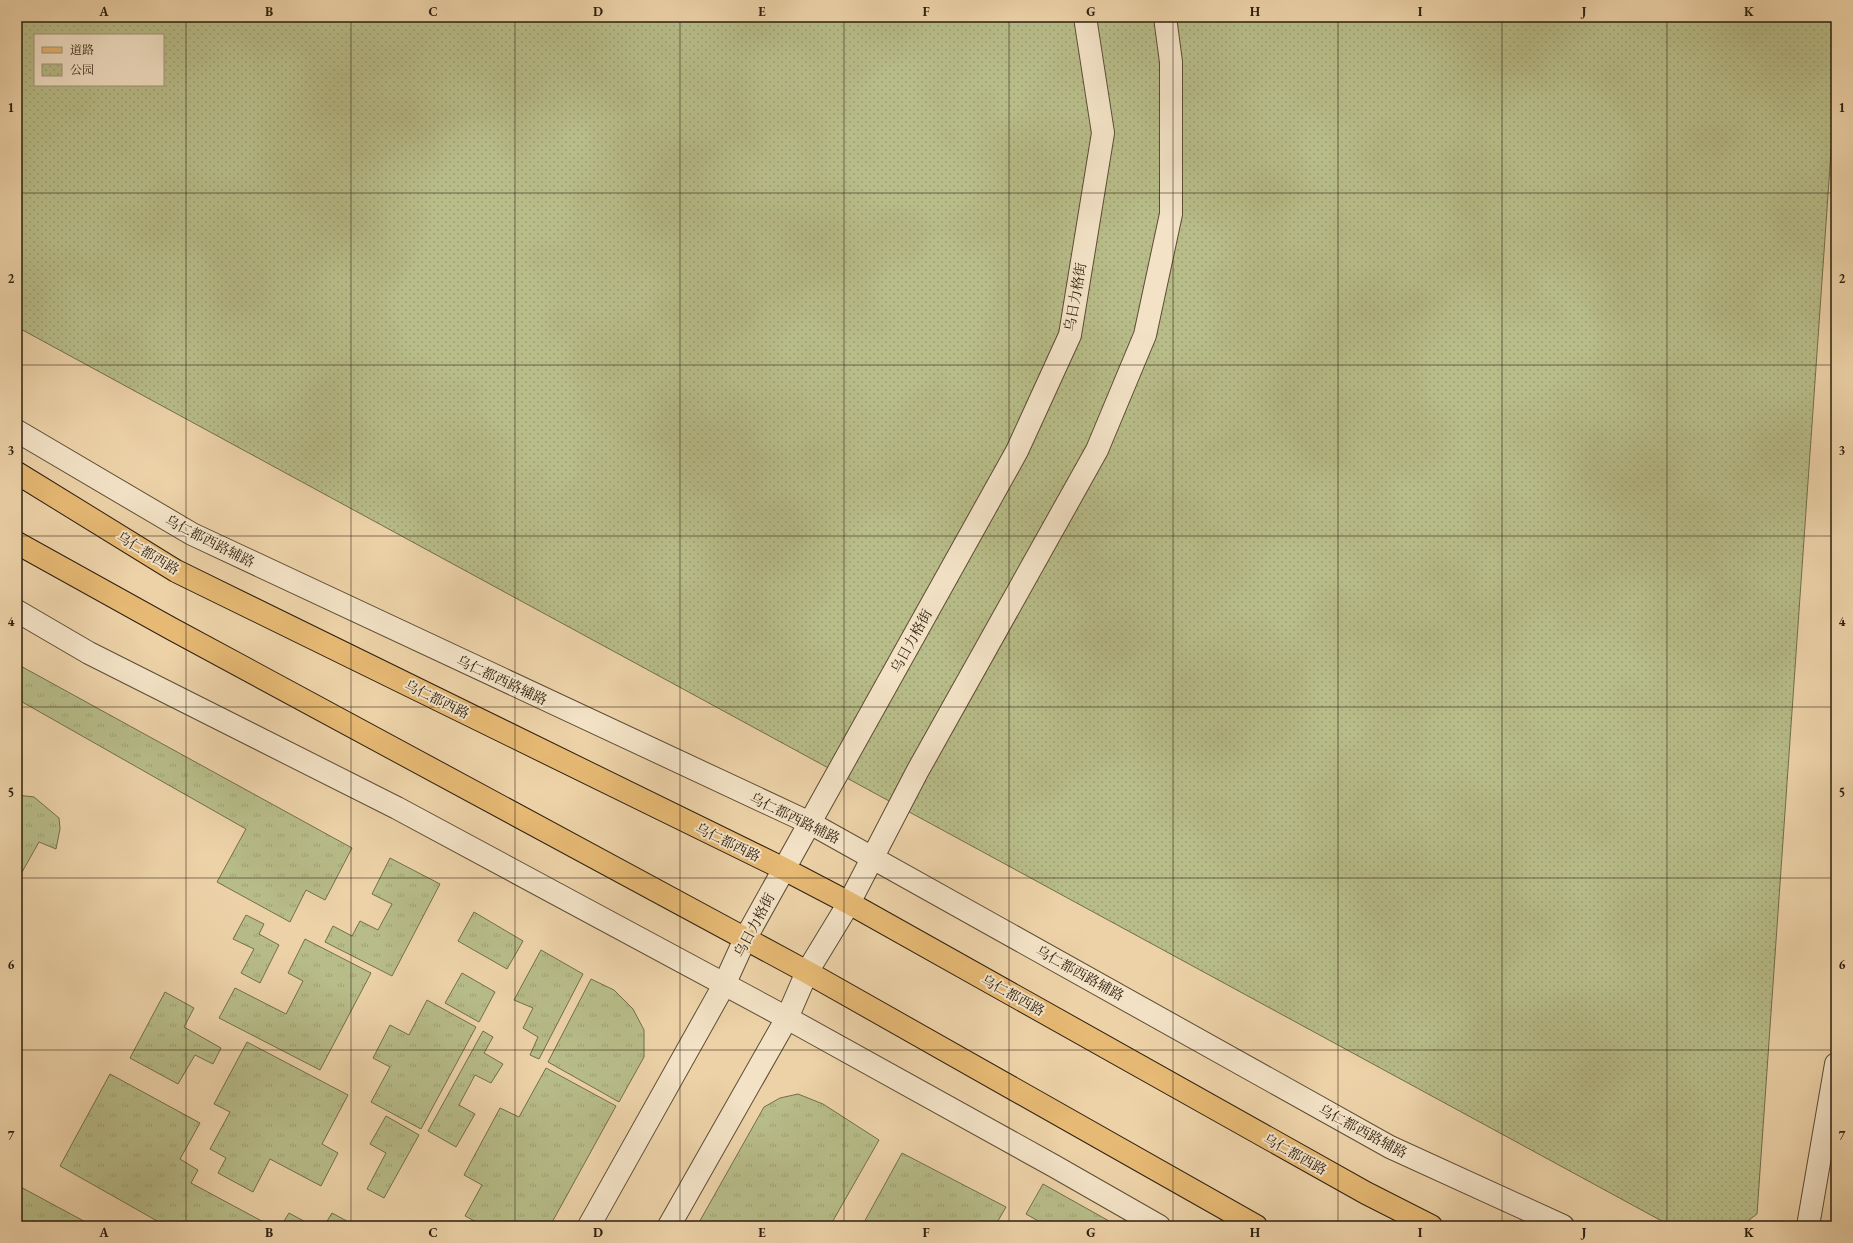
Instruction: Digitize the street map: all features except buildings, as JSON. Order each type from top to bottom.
[{"type":"main road","name":"乌仁都西路","points":[[17,473],[176,571],[784,869],[1366,1193],[1431,1226]]},
{"type":"main road","points":[[17,543],[807,972],[1256,1226]]},
{"type":"street","name":"乌日力格街","points":[[589,1226],[724,985],[745,939],[1016,451],[1070,335],[1103,133],[1085,17]]},
{"type":"street","points":[[669,1226],[788,1018],[807,972],[849,904],[917,772],[1097,450],[1145,335],[1171,214],[1171,62],[1165,17]]},
{"type":"street","name":"乌仁都西路辅路","points":[[17,431],[192,534],[810,823],[1390,1147],[1563,1226]]},
{"type":"street","points":[[17,611],[89,652],[397,808],[724,985],[788,1018],[1159,1226]]},
{"type":"street","points":[[1808,1226],[1836,1064]]},
{"type":"green space","points":[[17,17],[1836,17],[1836,80],[1757,1214],[1741,1226],[1671,1226],[17,327]]},
{"type":"green space","points":[[17,664],[352,848],[325,900],[306,890],[290,922],[217,882],[246,829],[17,699]]},
{"type":"green space","points":[[17,795],[34,797],[59,818],[60,829],[56,849],[39,842],[17,881]]},
{"type":"green space","points":[[390,858],[440,884],[392,976],[325,942],[333,926],[352,936],[360,921],[378,930],[392,904],[372,894]]},
{"type":"green space","points":[[474,912],[523,941],[507,969],[458,941]]},
{"type":"green space","points":[[246,915],[264,924],[259,934],[279,945],[260,983],[241,973],[254,949],[233,939]]},
{"type":"green space","points":[[305,939],[371,973],[320,1070],[219,1018],[235,988],[286,1014],[303,981],[288,973]]},
{"type":"green space","points":[[541,950],[583,974],[539,1059],[530,1055],[538,1037],[523,1028],[533,1008],[514,1000]]},
{"type":"green space","points":[[462,973],[495,992],[479,1022],[445,1003]]},
{"type":"green space","points":[[591,979],[614,990],[633,1009],[644,1030],[644,1057],[619,1102],[548,1062]]},
{"type":"green space","points":[[165,992],[194,1008],[184,1027],[221,1048],[213,1064],[195,1055],[178,1084],[130,1058]]},
{"type":"green space","points":[[427,1000],[476,1027],[421,1129],[371,1102],[390,1067],[373,1058],[390,1025],[409,1035]]},
{"type":"green space","points":[[483,1031],[493,1037],[484,1053],[503,1064],[491,1083],[475,1075],[459,1105],[475,1114],[456,1147],[428,1131]]},
{"type":"green space","points":[[247,1042],[348,1095],[322,1144],[338,1153],[321,1186],[270,1159],[253,1192],[218,1173],[226,1158],[210,1149],[230,1112],[214,1104]]},
{"type":"green space","points":[[546,1068],[616,1106],[550,1226],[484,1226],[465,1216],[482,1185],[464,1175],[500,1108],[519,1117]]},
{"type":"green space","points":[[110,1074],[200,1123],[180,1159],[198,1170],[191,1183],[271,1226],[166,1226],[60,1166]]},
{"type":"green space","points":[[798,1094],[823,1104],[879,1140],[830,1226],[697,1226],[764,1107],[780,1098]]},
{"type":"green space","points":[[386,1116],[419,1135],[384,1198],[367,1189],[386,1153],[370,1144]]},
{"type":"green space","points":[[902,1153],[1006,1207],[995,1226],[862,1226]]},
{"type":"green space","points":[[1043,1184],[1118,1226],[1047,1226],[1026,1214]]},
{"type":"green space","points":[[17,1185],[93,1226],[17,1226]]},
{"type":"green space","points":[[289,1213],[313,1226],[281,1226]]},
{"type":"green space","points":[[332,1213],[356,1226],[324,1226]]}]
